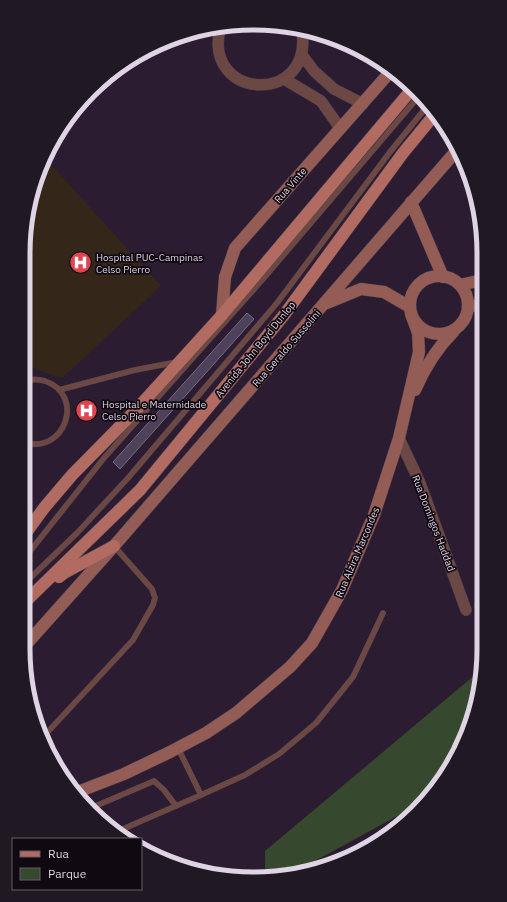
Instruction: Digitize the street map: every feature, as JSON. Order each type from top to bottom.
[{"type":"main road","points":[[30,527],[72,474],[135,412],[375,141],[410,93]]},
{"type":"main road","name":"Avenida John Boyd Dunlop","points":[[30,597],[140,490],[284,315],[402,153],[432,118]]},
{"type":"main road","points":[[30,607],[64,573],[114,546]]},
{"type":"street","points":[[219,33],[217,40],[219,54],[224,66],[233,76],[245,83],[258,86],[272,84],[292,72],[302,55],[304,42],[303,36]]},
{"type":"street","points":[[302,55],[314,71],[334,89],[363,104]]},
{"type":"street","name":"Rua Vinte","points":[[222,315],[225,277],[235,248],[388,75]]},
{"type":"street","points":[[284,78],[321,100],[340,128]]},
{"type":"street","name":"Rua Geraldo Sussolini","points":[[30,640],[114,546],[453,154]]},
{"type":"street","points":[[411,202],[443,277]]},
{"type":"street","points":[[436,276],[452,280],[460,285],[467,299],[468,307],[466,315],[457,327],[449,332],[440,334],[431,333],[422,329],[416,322],[411,310],[410,300],[417,286],[429,278],[436,276]]},
{"type":"street","points":[[460,285],[477,281]]},
{"type":"street","points":[[324,304],[361,290],[384,292],[411,310]]},
{"type":"street","points":[[468,307],[477,305]]},
{"type":"street","name":"Rua Alzira Marcondes","points":[[81,791],[124,774],[206,733],[236,713],[290,667],[312,643],[342,590],[374,516],[405,415],[419,352],[418,333],[411,310]]},
{"type":"street","name":"Rua Alzira Marcondes","points":[[405,415],[430,359],[440,344],[457,327]]},
{"type":"street","name":"Rua Domingos Haddad","points":[[398,438],[420,483],[466,610]]},
{"type":"lane","points":[[30,551],[104,458],[263,279],[375,141],[416,99]]},
{"type":"lane","points":[[30,578],[78,532],[128,478],[277,303],[390,152],[425,109]]},
{"type":"lane","points":[[59,390],[135,370],[181,361]]},
{"type":"lane","points":[[30,379],[50,383],[59,390],[65,400],[68,411],[66,422],[60,432],[52,440],[41,444],[30,444]]},
{"type":"lane","points":[[46,732],[133,640],[153,605],[155,598],[152,589],[114,546]]},
{"type":"lane","points":[[122,829],[245,775],[279,754],[316,723],[353,678],[383,613]]},
{"type":"lane","points":[[178,748],[201,795]]},
{"type":"lane","points":[[95,807],[154,781],[164,790],[176,806]]},
{"type":"shaded area","name":"Hospital PUC-Campinas Celso Pierro","points":[[49,163],[161,286],[62,378],[30,367],[30,239],[34,210]]},
{"type":"green space","points":[[477,594],[477,625],[474,604]]},
{"type":"green space","points":[[477,625],[477,663],[476,670]]},
{"type":"green space","points":[[475,674],[473,692],[465,720],[454,747],[431,785],[409,809],[308,865],[297,868],[265,872],[265,851]]},
{"type":"building","points":[[247,313],[254,319],[120,469],[113,462]]},
{"type":"place","name":"Hospital PUC-Campinas Celso Pierro","points":[[81,263]]},
{"type":"place","name":"Hospital e Maternidade Celso Pierro","points":[[86,410]]}]
